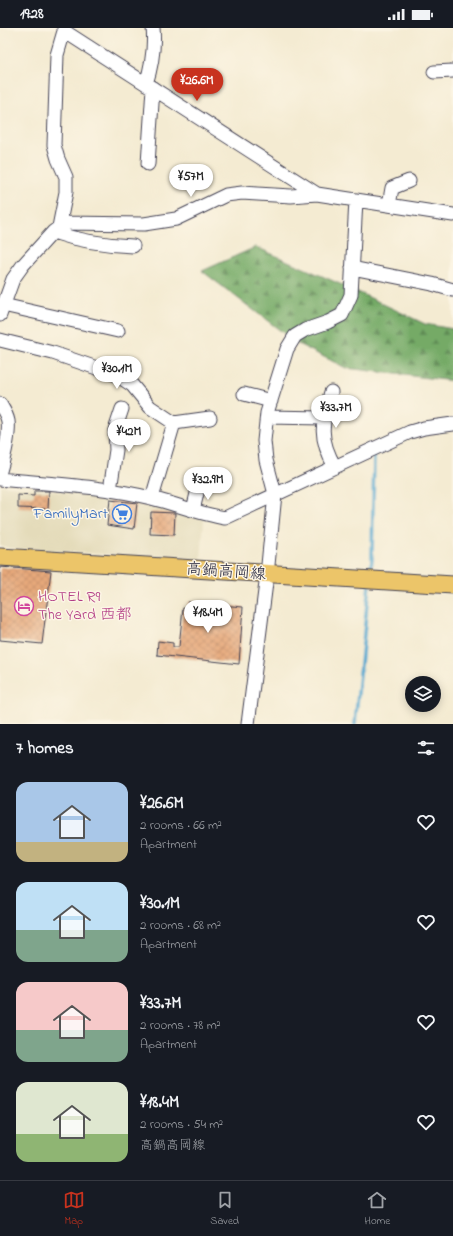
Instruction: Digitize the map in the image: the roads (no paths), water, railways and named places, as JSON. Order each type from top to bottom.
[{"type":"main road","name":"高鍋高岡線","points":[[0,557],[267,575],[453,585]]},
{"type":"street","points":[[148,164],[150,86],[154,43],[153,28]]},
{"type":"street","points":[[56,229],[66,192],[66,177],[54,145],[57,55],[64,30],[317,194]]},
{"type":"street","points":[[434,72],[453,71]]},
{"type":"street","points":[[389,205],[392,188],[409,181]]},
{"type":"street","points":[[118,331],[2,310],[13,279],[23,265],[56,229],[65,223],[144,224],[176,219],[226,195],[242,193],[291,196],[317,194],[453,213]]},
{"type":"street","points":[[248,724],[267,575],[275,494],[266,460],[264,441],[267,417],[287,349],[295,336],[305,330],[328,322],[342,315],[351,295],[356,200]]},
{"type":"street","points":[[56,229],[72,239],[106,245],[133,246]]},
{"type":"street","points":[[352,268],[432,284],[453,290]]},
{"type":"street","points":[[0,340],[53,353],[117,375],[132,385],[150,407],[174,423],[210,418]]},
{"type":"street","points":[[331,392],[324,418],[323,438],[327,453],[335,466]]},
{"type":"street","points":[[244,394],[271,402]]},
{"type":"street","points":[[0,404],[8,420],[8,430],[3,447],[0,471]]},
{"type":"street","points":[[110,490],[116,450],[115,430],[122,409]]},
{"type":"street","points":[[267,417],[324,418]]},
{"type":"street","points":[[152,498],[174,423]]},
{"type":"street","points":[[0,478],[110,490],[152,498],[225,518],[410,432],[424,428],[453,424]]},
{"type":"street","points":[[193,510],[199,485]]},
{"type":"waterway","points":[[370,576],[372,559],[374,455]]},
{"type":"waterway","points":[[355,724],[369,584]]},
{"type":"place","name":"FamilyMart","points":[[122,514]]},
{"type":"place","name":"HOTEL R9 The Yard 西都","points":[[24,606]]}]
